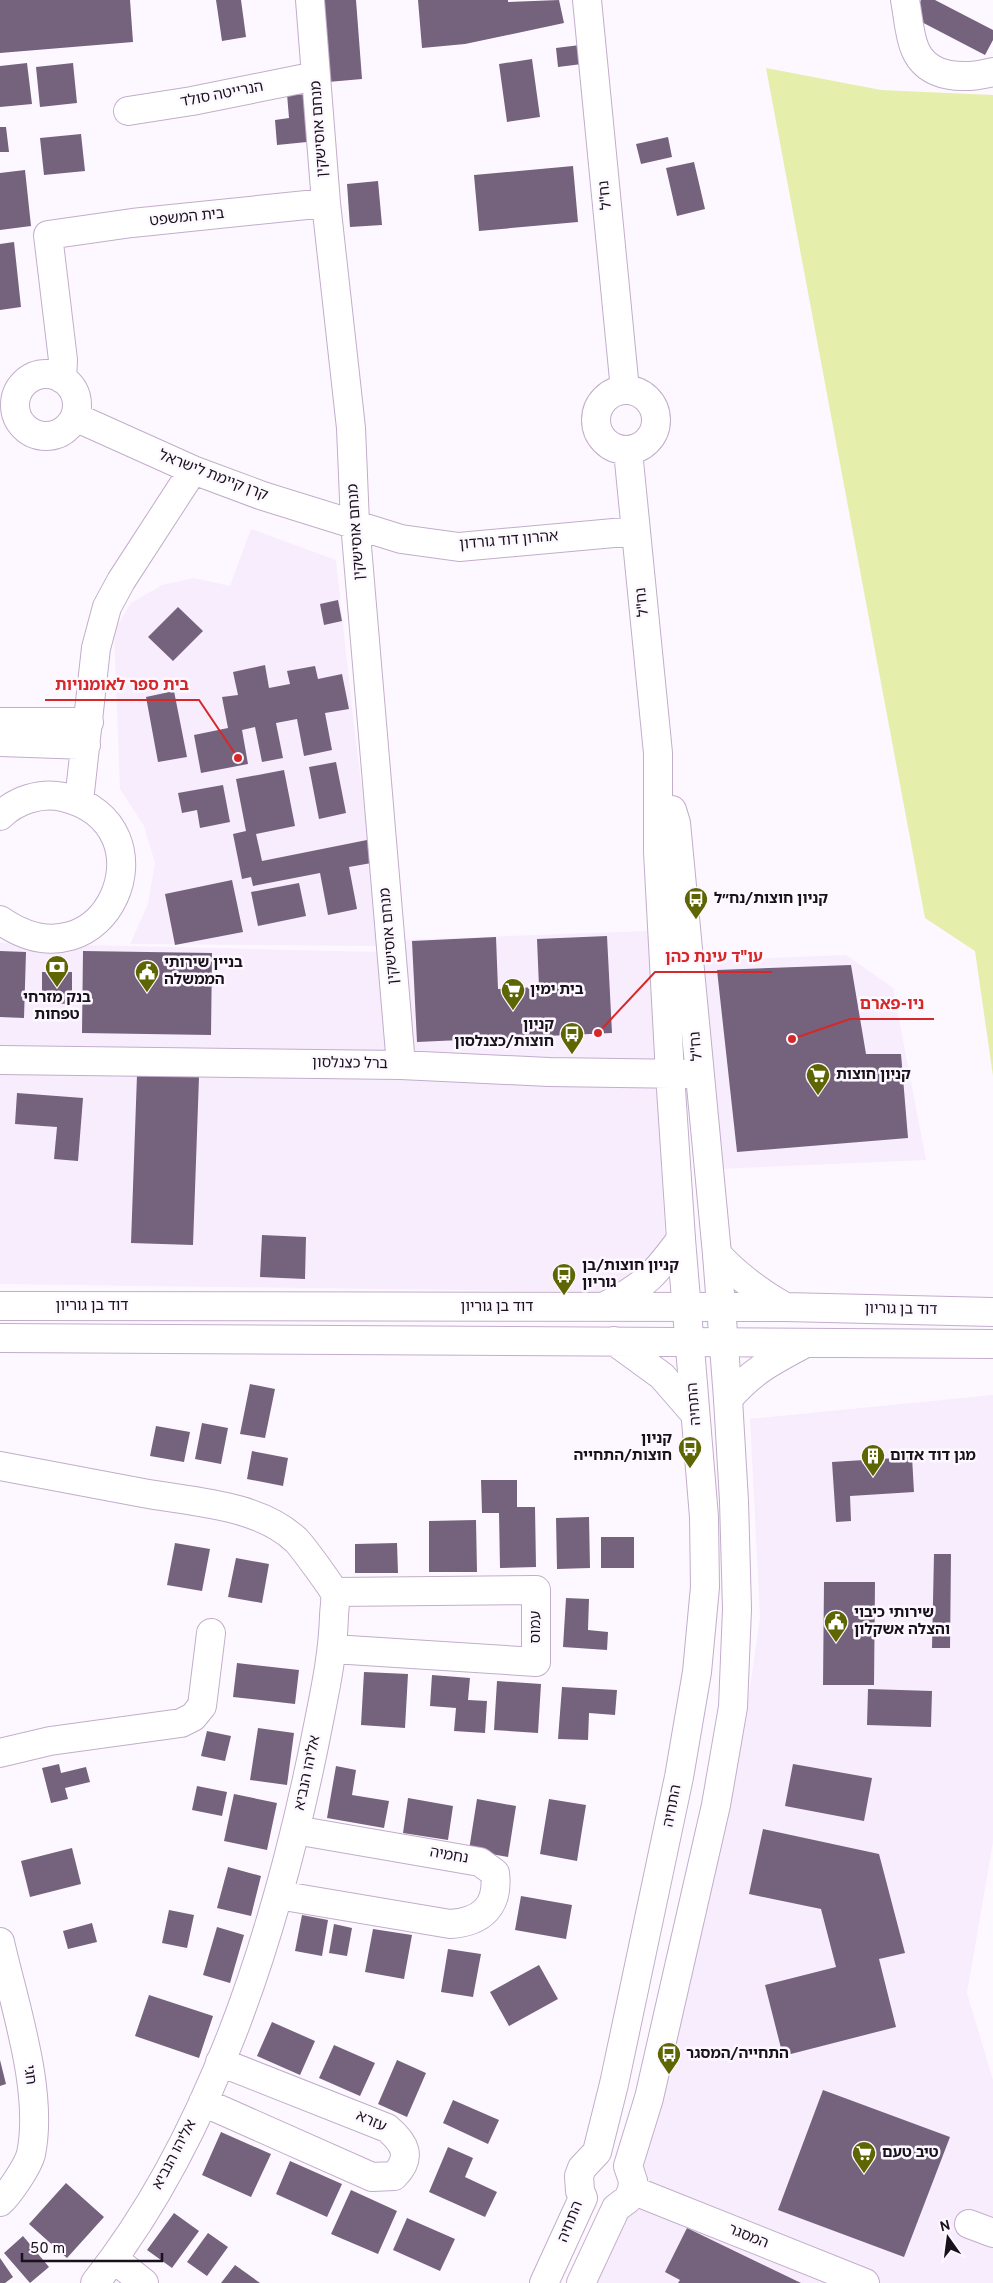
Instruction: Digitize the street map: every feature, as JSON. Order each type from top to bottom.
[{"type":"street","name":"מנחם אוסישקין","points":[[310,0],[326,203],[350,428],[355,524],[401,1065]]},
{"type":"street","name":"נח\"ל","points":[[587,0],[625,390]]},
{"type":"street","points":[[905,0],[915,50],[929,68],[950,76],[977,76],[993,72]]},
{"type":"street","name":"הנרייטה סולד","points":[[128,111],[192,101],[316,76]]},
{"type":"street","name":"בית המשפט","points":[[62,379],[63,360],[48,235],[132,223],[326,203]]},
{"type":"street","points":[[43,375],[62,379],[69,384],[77,400],[75,417],[65,429],[51,436],[31,433],[17,418],[16,398],[26,382],[43,375]]},
{"type":"street","points":[[625,390],[634,391],[650,402],[657,420],[651,437],[637,449],[628,451],[610,446],[598,432],[595,423],[600,404],[615,392],[625,390]]},
{"type":"street","name":"קרן קיימת לישראל","points":[[75,417],[193,470],[263,496],[355,524]]},
{"type":"street","name":"נח\"ל","points":[[628,451],[658,753],[658,852],[670,1074],[687,1307]]},
{"type":"street","points":[[79,801],[88,734],[96,648],[107,607],[121,581],[193,470]]},
{"type":"street","name":"אהרון דוד גורדון","points":[[355,524],[401,539],[459,547],[636,531]]},
{"type":"street","points":[[0,722],[88,734]]},
{"type":"street","points":[[0,742],[88,734]]},
{"type":"street","name":"נח\"ל","points":[[658,753],[676,823],[724,1342]]},
{"type":"street","points":[[0,816],[7,809],[29,798],[54,795],[79,801],[98,814],[107,826],[120,853],[121,876],[115,898],[102,917],[84,931],[62,938],[39,939],[17,932],[0,920]]},
{"type":"street","name":"ברל כצנלסון","points":[[0,1060],[401,1065],[549,1072],[699,1074]]},
{"type":"street","points":[[604,1307],[636,1290],[655,1273],[681,1239]]},
{"type":"street","points":[[717,1254],[732,1270],[756,1290],[785,1307]]},
{"type":"street","name":"דוד בן גוריון","points":[[0,1306],[785,1307],[993,1312]]},
{"type":"street","name":"התחיה","points":[[544,2283],[583,2198],[580,2191],[579,2176],[582,2168],[597,2152],[614,2084],[652,1910],[679,1777],[697,1672],[705,1578],[704,1517],[687,1307]]},
{"type":"street","points":[[0,1338],[993,1344]]},
{"type":"street","points":[[614,1341],[662,1376],[695,1414]]},
{"type":"street","points":[[581,2283],[625,2188],[649,2098],[714,1814],[732,1707],[737,1609],[734,1501],[724,1342]]},
{"type":"street","points":[[728,1399],[745,1379],[806,1342]]},
{"type":"street","points":[[0,1466],[232,1509],[271,1522],[297,1540],[335,1592]]},
{"type":"street","name":"עמוס","points":[[333,1649],[536,1662],[536,1590],[335,1592]]},
{"type":"street","name":"אליהו הנביא","points":[[95,2283],[114,2259],[176,2160],[220,2062],[248,1990],[278,1895],[295,1830],[333,1649],[335,1592]]},
{"type":"street","points":[[0,1753],[50,1741],[181,1723],[193,1717],[202,1706],[211,1633]]},
{"type":"street","name":"נחמיה","points":[[278,1895],[450,1924],[469,1922],[482,1914],[492,1903],[497,1888],[495,1873],[480,1862],[295,1830]]},
{"type":"street","name":"חגי","points":[[0,1942],[28,2066],[35,2117],[30,2156],[0,2202]]},
{"type":"street","name":"עזרא","points":[[203,2102],[372,2178],[394,2176],[402,2167],[405,2155],[403,2145],[388,2128],[220,2062]]},
{"type":"street","points":[[593,2158],[601,2155],[616,2157],[625,2188]]},
{"type":"street","points":[[583,2198],[598,2208],[625,2188]]},
{"type":"street","name":"המסגר","points":[[625,2188],[865,2283]]},
{"type":"street","points":[[114,2259],[144,2283]]},
{"type":"shaded area","points":[[251,529],[336,560],[354,726],[382,946],[130,944],[148,904],[155,863],[144,826],[120,789],[114,631],[131,603],[162,585],[194,578],[230,586]]},
{"type":"shaded area","points":[[649,931],[665,1235],[647,1268],[603,1292],[0,1284],[0,943],[379,952],[400,940]]},
{"type":"shaded area","name":"קניון חוצות","points":[[846,955],[893,988],[926,1160],[718,1169],[696,961]]},
{"type":"shaded area","points":[[993,1395],[993,1842],[967,1993],[993,2080],[993,2283],[593,2283],[633,2192],[745,1722],[760,1617],[750,1419]]},
{"type":"green space","points":[[766,68],[881,90],[993,95],[993,1076],[975,951],[925,918]]},
{"type":"building","points":[[0,0],[130,0],[133,42],[0,53]]},
{"type":"building","points":[[216,0],[241,0],[246,37],[222,41]]},
{"type":"building","points":[[320,0],[356,0],[362,79],[328,82]]},
{"type":"building","points":[[418,0],[508,0],[508,2],[559,0],[564,23],[465,44],[422,48]]},
{"type":"building","points":[[921,0],[935,0],[993,30],[993,40],[985,55],[912,17]]},
{"type":"building","points":[[588,44],[590,63],[558,67],[556,48]]},
{"type":"building","points":[[532,59],[540,117],[507,122],[499,64]]},
{"type":"building","points":[[27,63],[32,104],[0,107],[0,66]]},
{"type":"building","points":[[73,63],[77,103],[40,107],[36,67]]},
{"type":"building","points":[[313,92],[317,141],[277,145],[275,120],[289,118],[287,94]]},
{"type":"building","points":[[0,127],[6,127],[9,152],[0,152]]},
{"type":"building","points":[[81,134],[85,171],[44,175],[40,138]]},
{"type":"building","points":[[668,137],[672,157],[641,164],[636,144]]},
{"type":"building","points":[[694,162],[705,209],[677,216],[666,168]]},
{"type":"building","points":[[573,166],[578,222],[479,231],[474,175]]},
{"type":"building","points":[[25,170],[31,226],[0,230],[0,173]]},
{"type":"building","points":[[378,181],[382,225],[350,227],[347,184]]},
{"type":"building","points":[[14,242],[21,307],[0,310],[0,244]]},
{"type":"building","points":[[338,600],[342,621],[324,625],[320,604]]},
{"type":"building","points":[[178,607],[203,631],[173,661],[148,637]]},
{"type":"building","points":[[265,665],[269,688],[290,684],[287,671],[315,666],[318,679],[342,674],[349,709],[325,713],[332,750],[304,756],[297,719],[276,723],[283,758],[262,762],[255,727],[242,730],[248,764],[201,773],[194,735],[228,728],[222,697],[238,695],[233,672]]},
{"type":"building","points":[[174,691],[187,757],[158,762],[146,697]]},
{"type":"building","points":[[336,762],[346,813],[319,819],[309,767]]},
{"type":"building","points":[[284,770],[295,826],[256,834],[262,861],[372,839],[377,862],[349,867],[357,909],[328,915],[320,873],[253,886],[251,877],[242,879],[233,834],[246,831],[236,779]]},
{"type":"building","points":[[223,785],[230,822],[200,828],[197,810],[182,813],[178,793]]},
{"type":"building","points":[[232,880],[243,932],[175,945],[165,894]]},
{"type":"building","points":[[299,883],[306,916],[258,926],[251,892]]},
{"type":"building","name":"בית ימין","points":[[607,936],[612,1033],[417,1042],[412,941],[496,937],[498,989],[539,987],[537,939]]},
{"type":"building","points":[[0,951],[26,952],[24,1018],[0,1017]]},
{"type":"building","name":"בניין שירותי הממשלה","points":[[83,951],[212,953],[211,1035],[82,1033]]},
{"type":"building","name":"קניון חוצות","points":[[851,965],[866,1054],[901,1054],[908,1138],[737,1152],[717,970]]},
{"type":"building","name":"בנק מזרחי טפחות","points":[[42,972],[72,972],[72,1004],[42,1003]]},
{"type":"building","points":[[137,1075],[199,1077],[193,1245],[131,1243]]},
{"type":"building","points":[[17,1093],[83,1098],[78,1161],[54,1159],[57,1127],[15,1124]]},
{"type":"building","points":[[262,1235],[306,1237],[305,1279],[260,1277]]},
{"type":"building","points":[[250,1384],[275,1389],[265,1438],[240,1434]]},
{"type":"building","points":[[202,1423],[228,1428],[221,1464],[195,1459]]},
{"type":"building","points":[[156,1426],[190,1432],[184,1462],[150,1456]]},
{"type":"building","points":[[252,1451],[288,1458],[283,1486],[247,1479]]},
{"type":"building","name":"מגן דוד אדום","points":[[912,1457],[914,1492],[850,1496],[851,1521],[836,1522],[832,1462]]},
{"type":"building","points":[[481,1480],[517,1480],[517,1507],[535,1507],[536,1567],[500,1568],[499,1513],[482,1513]]},
{"type":"building","points":[[589,1517],[590,1568],[557,1569],[556,1518]]},
{"type":"building","points":[[476,1520],[477,1572],[429,1572],[429,1521]]},
{"type":"building","points":[[601,1537],[634,1537],[634,1568],[601,1568]]},
{"type":"building","points":[[175,1543],[210,1549],[202,1591],[167,1585]]},
{"type":"building","points":[[397,1543],[398,1573],[355,1573],[355,1544]]},
{"type":"building","points":[[934,1554],[951,1554],[950,1648],[932,1648]]},
{"type":"building","points":[[236,1558],[269,1564],[262,1603],[228,1597]]},
{"type":"building","points":[[824,1582],[875,1582],[874,1685],[823,1685]]},
{"type":"building","points":[[566,1598],[589,1599],[588,1630],[608,1632],[607,1650],[563,1647]]},
{"type":"building","points":[[237,1663],[299,1670],[295,1704],[233,1697]]},
{"type":"building","points":[[364,1672],[408,1674],[405,1728],[361,1725]]},
{"type":"building","points":[[432,1675],[470,1678],[468,1700],[487,1701],[485,1733],[454,1731],[456,1708],[430,1706]]},
{"type":"building","points":[[497,1681],[541,1684],[538,1733],[494,1730]]},
{"type":"building","points":[[562,1687],[617,1690],[615,1715],[589,1713],[588,1740],[558,1739]]},
{"type":"building","points":[[868,1689],[932,1691],[931,1727],[867,1725]]},
{"type":"building","points":[[258,1728],[294,1733],[287,1785],[250,1780]]},
{"type":"building","points":[[207,1731],[231,1736],[225,1761],[201,1756]]},
{"type":"building","points":[[59,1764],[61,1773],[86,1767],[90,1782],[65,1788],[68,1799],[51,1803],[42,1768]]},
{"type":"building","points":[[793,1764],[872,1778],[864,1821],[785,1806]]},
{"type":"building","points":[[336,1766],[356,1770],[352,1795],[389,1801],[384,1828],[327,1818]]},
{"type":"building","points":[[197,1786],[227,1792],[222,1816],[192,1810]]},
{"type":"building","points":[[234,1794],[277,1803],[267,1850],[224,1841]]},
{"type":"building","points":[[408,1798],[453,1806],[448,1840],[403,1833]]},
{"type":"building","points":[[477,1799],[516,1806],[508,1857],[469,1850]]},
{"type":"building","points":[[549,1799],[586,1805],[577,1861],[540,1854]]},
{"type":"building","points":[[763,1829],[879,1854],[905,1953],[879,1959],[896,2027],[783,2056],[765,1985],[836,1967],[821,1909],[749,1894]]},
{"type":"building","points":[[72,1848],[81,1884],[30,1897],[21,1861]]},
{"type":"building","points":[[228,1867],[261,1876],[251,1916],[217,1908]]},
{"type":"building","points":[[521,1896],[572,1905],[566,1939],[515,1930]]},
{"type":"building","points":[[169,1910],[194,1915],[187,1948],[162,1943]]},
{"type":"building","points":[[302,1915],[328,1920],[322,1956],[295,1951]]},
{"type":"building","points":[[92,1923],[97,1942],[68,1949],[63,1931]]},
{"type":"building","points":[[334,1924],[352,1928],[347,1956],[329,1953]]},
{"type":"building","points":[[217,1927],[244,1935],[230,1983],[203,1975]]},
{"type":"building","points":[[373,1929],[412,1935],[404,1979],[365,1972]]},
{"type":"building","points":[[448,1949],[481,1954],[473,1997],[441,1992]]},
{"type":"building","points":[[539,1965],[558,1999],[509,2026],[490,1992]]},
{"type":"building","points":[[149,1995],[213,2016],[199,2058],[135,2036]]},
{"type":"building","points":[[272,2022],[315,2041],[300,2075],[257,2056]]},
{"type":"building","points":[[334,2045],[375,2063],[360,2096],[319,2078]]},
{"type":"building","points":[[0,2060],[6,2084],[0,2086]]},
{"type":"building","points":[[397,2060],[426,2073],[407,2117],[378,2104]]},
{"type":"building","name":"טיב טעם","points":[[823,2090],[950,2137],[904,2257],[778,2210]]},
{"type":"building","points":[[453,2100],[499,2120],[488,2144],[443,2123]]},
{"type":"building","points":[[221,2132],[271,2154],[251,2197],[202,2175]]},
{"type":"building","points":[[448,2147],[473,2158],[465,2177],[497,2192],[485,2217],[429,2192]]},
{"type":"building","points":[[290,2161],[342,2184],[327,2217],[276,2194]]},
{"type":"building","points":[[66,2183],[104,2217],[67,2258],[29,2224]]},
{"type":"building","points":[[351,2190],[397,2211],[378,2254],[331,2234]]},
{"type":"building","points":[[174,2213],[199,2231],[172,2268],[147,2250]]},
{"type":"building","points":[[407,2218],[455,2239],[440,2271],[393,2250]]},
{"type":"building","points":[[687,2228],[801,2283],[678,2283],[680,2280],[665,2272]]},
{"type":"building","points":[[208,2233],[228,2247],[207,2276],[187,2262]]},
{"type":"building","points":[[23,2236],[49,2267],[30,2283],[4,2253]]},
{"type":"building","points":[[0,2258],[13,2277],[5,2283],[0,2283]]},
{"type":"building","points":[[235,2265],[260,2283],[221,2283]]},
{"type":"place","name":"בית ספר לאומנויות","points":[[238,758]]},
{"type":"place","name":"קניון חוצות/נח״ל","points":[[696,920]]},
{"type":"place","name":"בנק מזרחי טפחות","points":[[57,988]]},
{"type":"place","name":"בניין שירותי הממשלה","points":[[147,993]]},
{"type":"place","name":"בית ימין","points":[[513,1011]]},
{"type":"place","name":"עו\"ד עינת כהן","points":[[598,1033]]},
{"type":"place","name":"ניו-פארם","points":[[792,1039]]},
{"type":"place","name":"קניון חוצות/כצנלסון","points":[[572,1055]]},
{"type":"place","name":"קניון חוצות","points":[[818,1096]]},
{"type":"place","name":"קניון חוצות/בן גוריון","points":[[564,1296]]},
{"type":"place","name":"קניון חוצות/התחייה","points":[[690,1469]]},
{"type":"place","name":"מגן דוד אדום","points":[[873,1477]]},
{"type":"place","name":"שירותי כיבוי והצלה אשקלון","points":[[836,1643]]},
{"type":"place","name":"התחייה/המסגר","points":[[669,2075]]},
{"type":"place","name":"טיב טעם","points":[[864,2174]]}]
